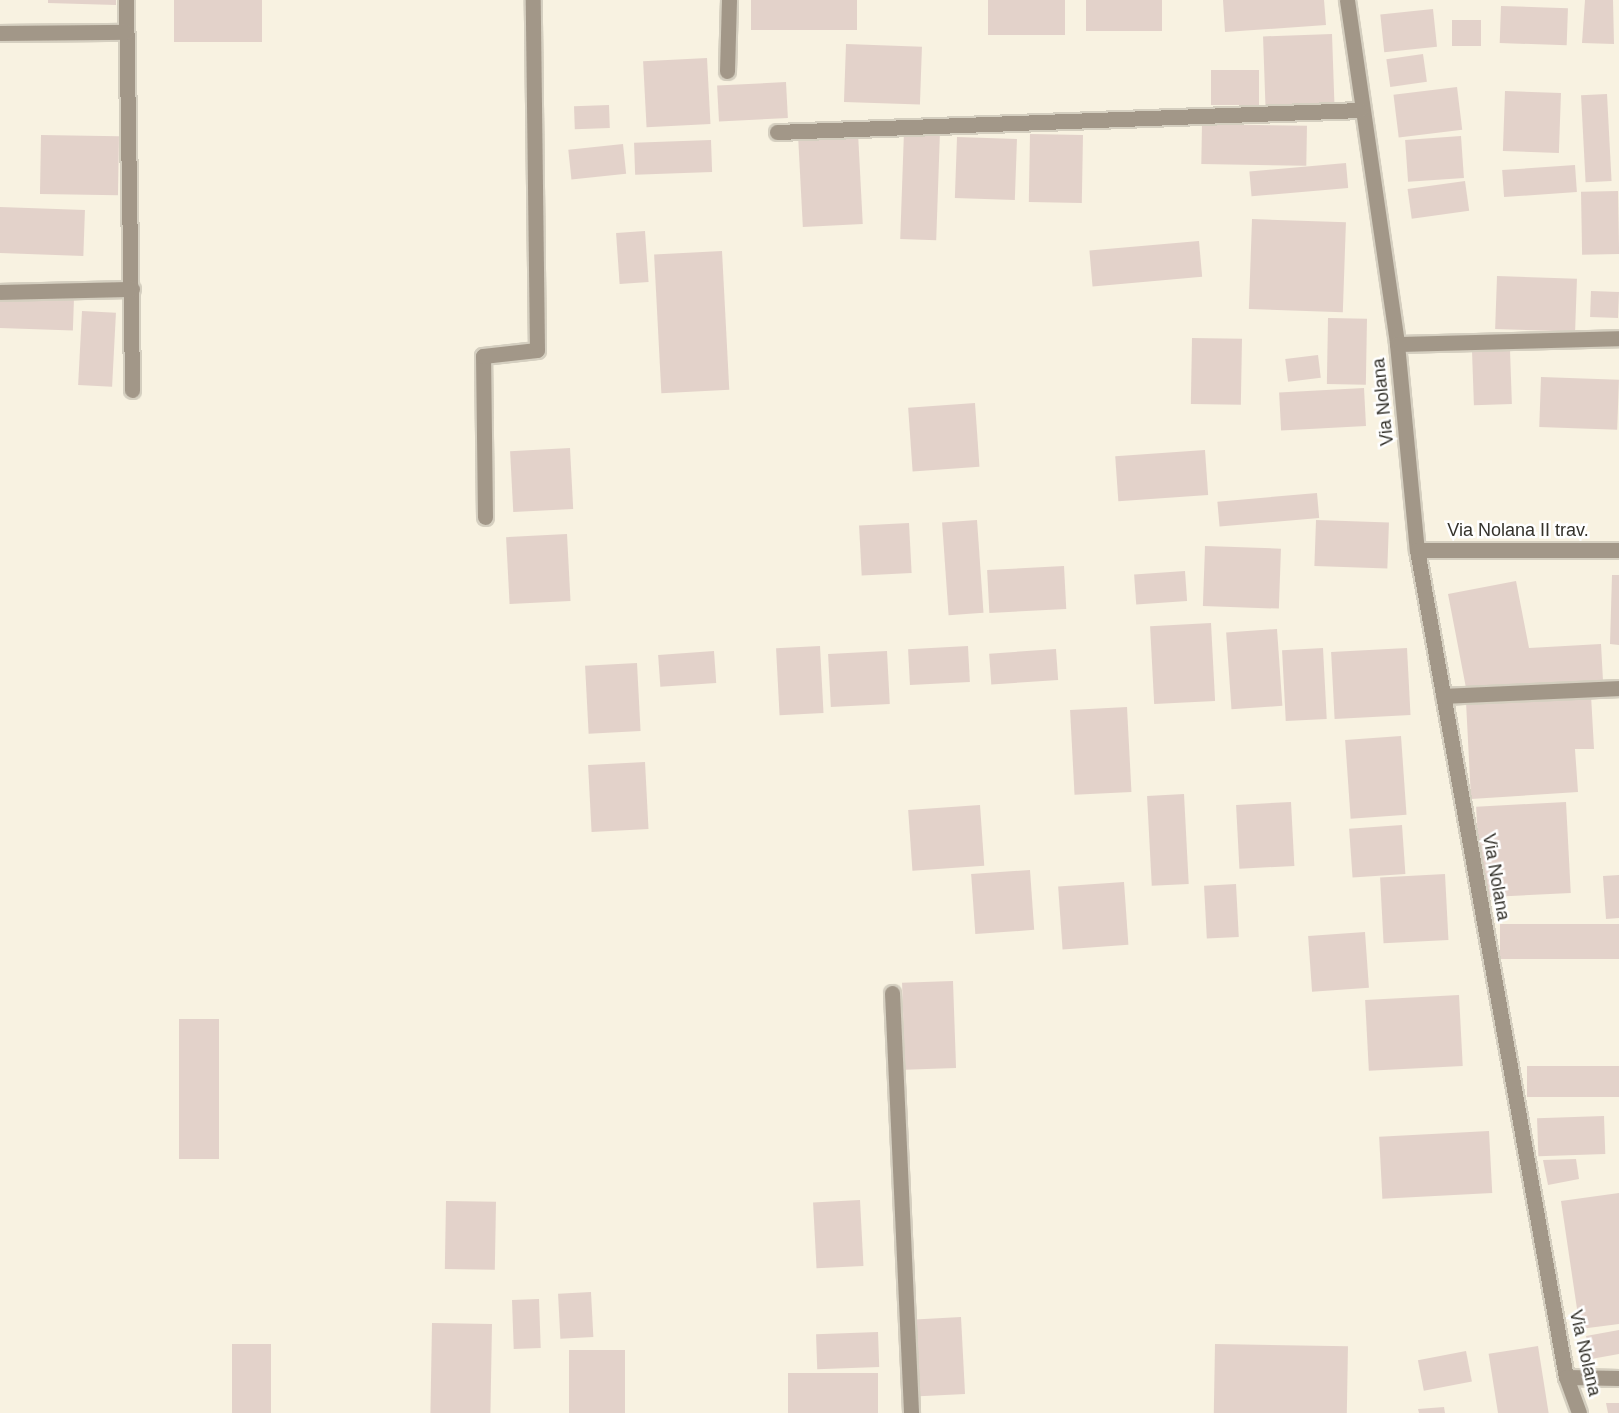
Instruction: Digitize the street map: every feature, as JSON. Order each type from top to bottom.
[{"type":"street","points":[[126,0],[132,390]]},
{"type":"street","points":[[485,517],[483,356],[537,350],[533,0]]},
{"type":"street","points":[[727,71],[729,0]]},
{"type":"street","name":"Via Nolana","points":[[1347,0],[1360,110],[1396,344],[1417,550],[1566,1377],[1579,1413]]},
{"type":"street","points":[[0,33],[126,32]]},
{"type":"street","points":[[777,132],[1360,110]]},
{"type":"street","points":[[0,292],[132,288]]},
{"type":"street","name":"Via Nolana","points":[[1396,344],[1619,338]]},
{"type":"street","name":"Via Nolana II trav.","points":[[1417,550],[1619,550]]},
{"type":"street","points":[[1443,696],[1619,688]]},
{"type":"street","points":[[891,993],[911,1413]]},
{"type":"street","points":[[1566,1377],[1619,1378]]},
{"type":"building","points":[[48,0],[116,0],[116,5],[48,3]]},
{"type":"building","points":[[174,0],[262,0],[262,42],[174,42]]},
{"type":"building","points":[[751,0],[857,0],[857,30],[751,30]]},
{"type":"building","points":[[988,0],[1065,0],[1065,35],[988,35]]},
{"type":"building","points":[[1086,0],[1162,0],[1162,31],[1086,31]]},
{"type":"building","points":[[1223,0],[1324,0],[1326,25],[1225,32]]},
{"type":"building","points":[[1585,0],[1613,0],[1614,44],[1582,43]]},
{"type":"building","points":[[1501,6],[1568,8],[1567,45],[1500,43]]},
{"type":"building","points":[[1433,9],[1437,47],[1384,52],[1380,15]]},
{"type":"building","points":[[1452,20],[1481,20],[1481,46],[1452,46]]},
{"type":"building","points":[[1332,34],[1334,105],[1266,107],[1263,36]]},
{"type":"building","points":[[846,44],[922,47],[920,105],[844,102]]},
{"type":"building","points":[[1423,54],[1427,82],[1390,87],[1386,59]]},
{"type":"building","points":[[707,58],[710,124],[647,127],[643,61]]},
{"type":"building","points":[[1211,70],[1259,70],[1259,105],[1211,105]]},
{"type":"building","points":[[786,82],[788,118],[719,122],[717,86]]},
{"type":"building","points":[[1457,87],[1462,130],[1399,137],[1393,95]]},
{"type":"building","points":[[1505,91],[1561,93],[1559,153],[1503,151]]},
{"type":"building","points":[[1607,94],[1612,181],[1586,182],[1581,95]]},
{"type":"building","points":[[609,105],[610,128],[575,129],[574,106]]},
{"type":"building","points":[[1202,124],[1307,126],[1306,166],[1201,164]]},
{"type":"building","points":[[904,131],[940,132],[936,240],[900,239]]},
{"type":"building","points":[[858,133],[863,224],[803,227],[798,136]]},
{"type":"building","points":[[1030,134],[1083,135],[1082,203],[1029,202]]},
{"type":"building","points":[[41,135],[119,136],[118,195],[40,194]]},
{"type":"building","points":[[1461,136],[1464,178],[1408,182],[1405,140]]},
{"type":"building","points":[[957,137],[1017,139],[1015,200],[955,198]]},
{"type":"building","points":[[711,140],[712,172],[635,175],[634,143]]},
{"type":"building","points":[[623,144],[626,174],[571,180],[568,150]]},
{"type":"building","points":[[1346,163],[1348,188],[1252,196],[1249,171]]},
{"type":"building","points":[[1575,165],[1577,192],[1504,197],[1502,170]]},
{"type":"building","points":[[1465,181],[1469,211],[1412,219],[1408,189]]},
{"type":"building","points":[[1618,191],[1619,254],[1582,255],[1581,192]]},
{"type":"building","points":[[0,207],[85,210],[83,256],[0,253]]},
{"type":"building","points":[[1252,219],[1346,222],[1343,312],[1249,309]]},
{"type":"building","points":[[645,231],[649,282],[620,284],[616,233]]},
{"type":"building","points":[[1199,241],[1202,277],[1093,286],[1089,251]]},
{"type":"building","points":[[722,251],[729,390],[661,393],[654,255]]},
{"type":"building","points":[[1497,276],[1577,279],[1575,332],[1495,329]]},
{"type":"building","points":[[1591,291],[1619,292],[1618,318],[1590,317]]},
{"type":"building","points":[[0,297],[74,300],[73,331],[0,328]]},
{"type":"building","points":[[82,311],[116,313],[112,387],[78,385]]},
{"type":"building","points":[[1328,318],[1367,319],[1366,385],[1327,384]]},
{"type":"building","points":[[1192,338],[1242,339],[1241,405],[1191,404]]},
{"type":"building","points":[[1510,350],[1512,404],[1474,405],[1472,351]]},
{"type":"building","points":[[1318,355],[1321,378],[1288,382],[1285,359]]},
{"type":"building","points":[[1541,377],[1619,380],[1617,430],[1539,427]]},
{"type":"building","points":[[1364,388],[1366,426],[1281,430],[1279,392]]},
{"type":"building","points":[[975,403],[979,467],[913,472],[908,408]]},
{"type":"building","points":[[570,448],[573,509],[513,512],[510,451]]},
{"type":"building","points":[[1205,450],[1208,495],[1118,501],[1115,456]]},
{"type":"building","points":[[1317,493],[1319,518],[1220,527],[1217,502]]},
{"type":"building","points":[[977,520],[983,613],[949,615],[942,522]]},
{"type":"building","points":[[1316,520],[1389,523],[1387,569],[1314,566]]},
{"type":"building","points":[[909,523],[912,573],[862,576],[859,526]]},
{"type":"building","points":[[567,534],[571,601],[510,604],[506,537]]},
{"type":"building","points":[[1205,546],[1281,549],[1279,609],[1203,606]]},
{"type":"building","points":[[1064,566],[1066,609],[989,613],[987,570]]},
{"type":"building","points":[[1185,571],[1187,601],[1136,604],[1134,575]]},
{"type":"building","points":[[1612,575],[1619,575],[1619,645],[1610,644]]},
{"type":"building","points":[[1516,581],[1529,648],[1601,644],[1603,681],[1466,688],[1448,594]]},
{"type":"building","points":[[1211,623],[1215,701],[1154,704],[1150,626]]},
{"type":"building","points":[[1277,629],[1282,706],[1231,709],[1226,633]]},
{"type":"building","points":[[820,646],[824,713],[780,715],[776,648]]},
{"type":"building","points":[[968,646],[970,682],[910,685],[908,649]]},
{"type":"building","points":[[1323,648],[1327,719],[1286,721],[1282,650]]},
{"type":"building","points":[[1407,648],[1411,715],[1335,719],[1331,652]]},
{"type":"building","points":[[1056,649],[1058,680],[991,685],[989,654]]},
{"type":"building","points":[[714,651],[716,683],[660,687],[658,655]]},
{"type":"building","points":[[887,651],[890,704],[831,707],[828,654]]},
{"type":"building","points":[[637,663],[641,731],[589,734],[585,666]]},
{"type":"building","points":[[1591,695],[1594,749],[1575,749],[1578,792],[1471,799],[1466,702]]},
{"type":"building","points":[[1127,707],[1131,792],[1075,795],[1070,710]]},
{"type":"building","points":[[1401,736],[1407,815],[1351,819],[1345,740]]},
{"type":"building","points":[[645,762],[649,829],[592,832],[588,765]]},
{"type":"building","points":[[1184,794],[1189,884],[1152,886],[1147,796]]},
{"type":"building","points":[[1291,802],[1294,866],[1239,869],[1236,805]]},
{"type":"building","points":[[1566,802],[1571,893],[1481,898],[1476,807]]},
{"type":"building","points":[[980,805],[984,866],[912,871],[908,810]]},
{"type":"building","points":[[1402,825],[1405,874],[1353,878],[1349,829]]},
{"type":"building","points":[[1030,870],[1034,930],[975,934],[971,874]]},
{"type":"building","points":[[1445,874],[1448,940],[1384,943],[1380,877]]},
{"type":"building","points":[[1619,875],[1619,918],[1606,919],[1603,876]]},
{"type":"building","points":[[1124,882],[1128,945],[1063,949],[1058,887]]},
{"type":"building","points":[[1236,884],[1239,937],[1207,939],[1204,886]]},
{"type":"building","points":[[1500,924],[1619,924],[1619,959],[1500,959]]},
{"type":"building","points":[[1365,932],[1369,988],[1312,992],[1308,936]]},
{"type":"building","points":[[953,981],[956,1068],[905,1070],[902,983]]},
{"type":"building","points":[[1459,995],[1463,1066],[1369,1071],[1365,1000]]},
{"type":"building","points":[[179,1019],[219,1019],[219,1159],[179,1159]]},
{"type":"building","points":[[1527,1066],[1619,1066],[1619,1097],[1527,1097]]},
{"type":"building","points":[[1604,1116],[1605,1154],[1538,1156],[1537,1118]]},
{"type":"building","points":[[1489,1131],[1492,1193],[1382,1199],[1379,1137]]},
{"type":"building","points":[[1576,1159],[1579,1179],[1548,1185],[1543,1160]]},
{"type":"building","points":[[1619,1193],[1619,1324],[1580,1329],[1561,1201]]},
{"type":"building","points":[[860,1200],[863,1266],[817,1268],[813,1202]]},
{"type":"building","points":[[446,1201],[496,1202],[495,1270],[445,1269]]},
{"type":"building","points":[[591,1292],[593,1337],[560,1339],[558,1294]]},
{"type":"building","points":[[539,1299],[541,1348],[514,1349],[512,1300]]},
{"type":"building","points":[[961,1317],[965,1394],[919,1396],[915,1319]]},
{"type":"building","points":[[432,1323],[492,1324],[490,1413],[430,1413]]},
{"type":"building","points":[[1619,1330],[1619,1354],[1591,1359],[1586,1336]]},
{"type":"building","points":[[878,1332],[879,1367],[817,1369],[816,1334]]},
{"type":"building","points":[[232,1344],[271,1344],[271,1413],[232,1413]]},
{"type":"building","points":[[1215,1344],[1348,1346],[1347,1413],[1214,1413]]},
{"type":"building","points":[[1538,1346],[1549,1413],[1498,1413],[1489,1354]]},
{"type":"building","points":[[569,1350],[625,1350],[625,1413],[569,1413]]},
{"type":"building","points":[[1466,1351],[1472,1381],[1424,1391],[1418,1360]]},
{"type":"building","points":[[788,1373],[878,1373],[878,1413],[788,1413]]},
{"type":"building","points":[[1606,1403],[1619,1403],[1619,1413],[1608,1413]]},
{"type":"building","points":[[1444,1407],[1445,1413],[1419,1413],[1418,1409]]}]
